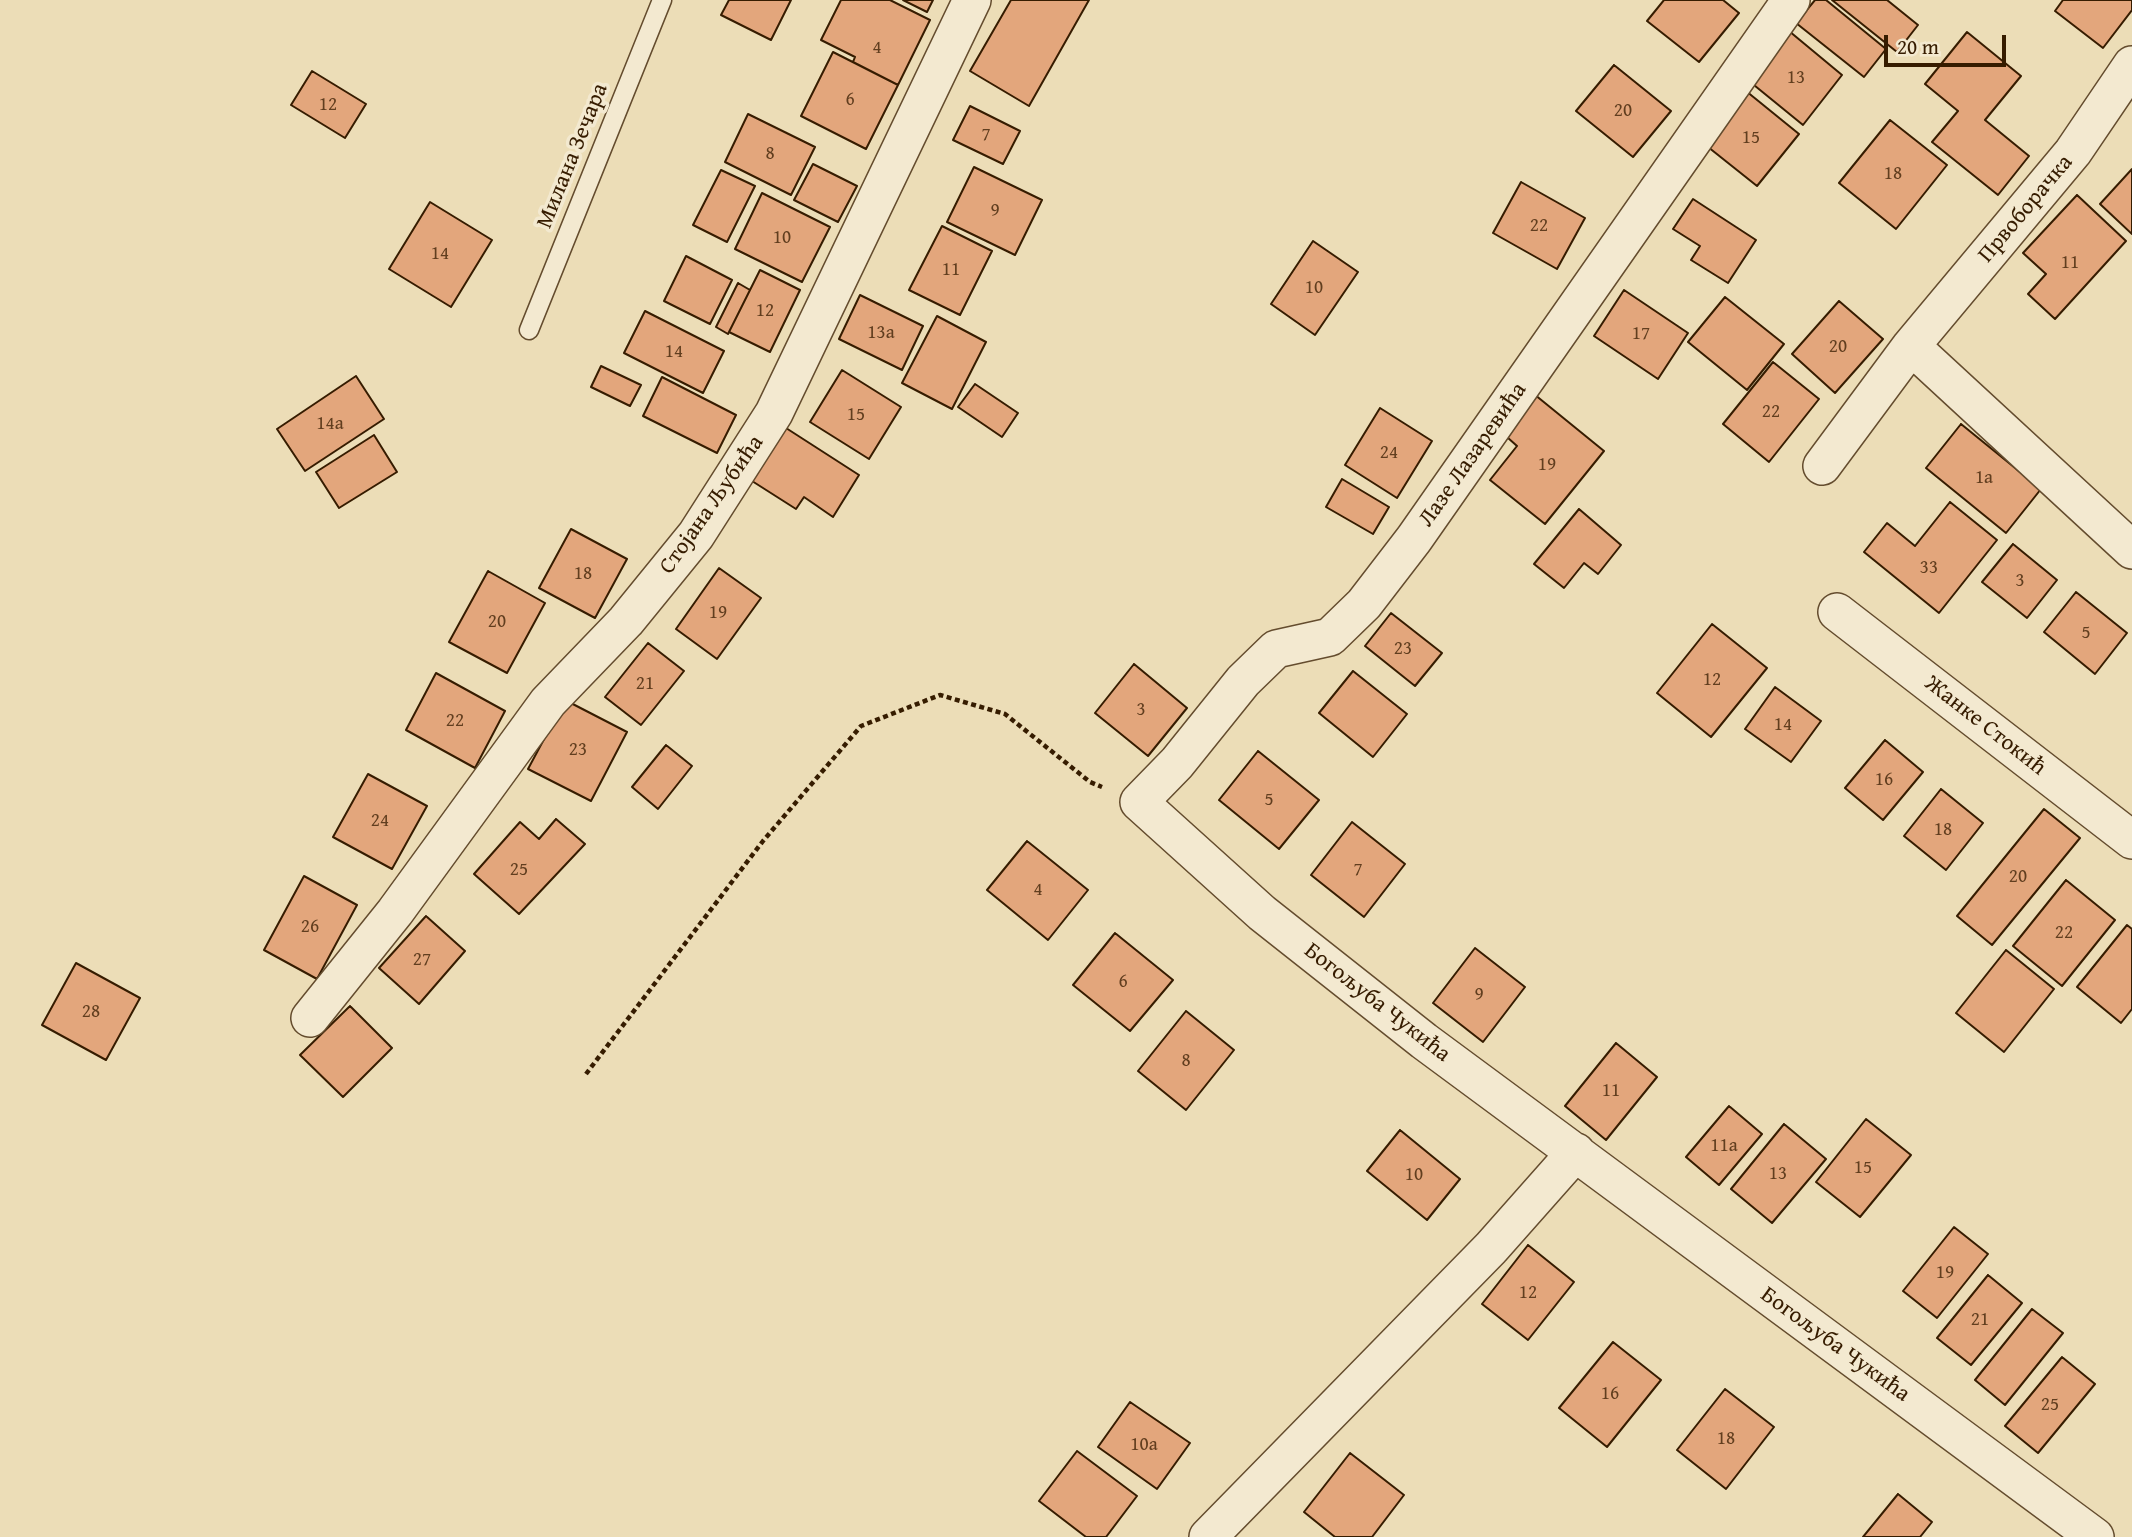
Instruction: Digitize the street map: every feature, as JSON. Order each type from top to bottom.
[{"type":"street","name":"Стојана Љубића","points":[[310,1018],[395,912],[548,702],[626,621],[696,535],[774,413],[972,0]]},
{"type":"street","name":"Лазе Лазаревића","points":[[1139,802],[1177,763],[1243,681],[1276,649],[1330,637],[1364,604],[1422,527],[1791,0]]},
{"type":"street","name":"Првоборачка","points":[[1822,466],[1911,346],[2073,152],[2132,65]]},
{"type":"street","points":[[1911,346],[2132,550]]},
{"type":"street","name":"Жанке Стокић","points":[[1838,612],[2132,840]]},
{"type":"street","name":"Богољуба Чукића","points":[[1139,802],[1262,913],[1413,1032],[2095,1537]]},
{"type":"street","points":[[1209,1537],[1491,1248],[1576,1152]]},
{"type":"lane","name":"Милана Зечара","points":[[529,330],[662,0]]},
{"type":"path","points":[[586,1074],[763,841],[860,726],[940,695],[1005,714],[1090,782],[1139,802]]},
{"type":"building","points":[[729,0],[791,0],[771,40],[721,15]]},
{"type":"building","points":[[841,0],[890,0],[930,20],[898,85],[853,62],[855,57],[821,40]]},
{"type":"building","points":[[903,0],[933,0],[927,12]]},
{"type":"building","points":[[1011,0],[1089,0],[1029,106],[970,71]]},
{"type":"building","points":[[1664,0],[1723,0],[1739,13],[1699,62],[1647,21]]},
{"type":"building","points":[[1815,0],[1826,0],[1886,49],[1864,77],[1796,23]]},
{"type":"building","points":[[1832,0],[1887,0],[1918,25],[1897,52]]},
{"type":"building","points":[[2063,0],[2132,0],[2132,10],[2103,48],[2055,11]]},
{"type":"building","points":[[1789,31],[1842,75],[1803,125],[1749,81]]},
{"type":"building","points":[[1967,32],[2021,76],[1985,120],[2029,156],[1998,195],[1932,142],[1958,111],[1925,84]]},
{"type":"building","points":[[833,52],[898,85],[866,149],[801,116]]},
{"type":"building","points":[[1614,65],[1671,111],[1633,157],[1576,111]]},
{"type":"building","points":[[312,71],[366,104],[345,138],[291,105]]},
{"type":"building","points":[[1746,91],[1799,134],[1757,186],[1703,143]]},
{"type":"building","points":[[970,106],[1020,131],[1003,164],[953,140]]},
{"type":"building","points":[[748,114],[815,147],[791,195],[725,162]]},
{"type":"building","points":[[1890,120],[1947,165],[1896,229],[1839,183]]},
{"type":"building","points":[[813,164],[857,186],[838,222],[794,200]]},
{"type":"building","points":[[974,167],[1042,200],[1015,255],[947,222]]},
{"type":"building","points":[[2132,169],[2132,234],[2100,204]]},
{"type":"building","points":[[721,170],[755,186],[727,242],[693,225]]},
{"type":"building","points":[[1521,182],[1585,218],[1557,269],[1493,233]]},
{"type":"building","points":[[762,193],[830,227],[802,282],[735,249]]},
{"type":"building","points":[[2077,195],[2126,241],[2055,319],[2028,294],[2046,274],[2023,253]]},
{"type":"building","points":[[1693,199],[1756,240],[1728,283],[1691,260],[1700,246],[1673,229]]},
{"type":"building","points":[[430,202],[492,240],[451,307],[389,269]]},
{"type":"building","points":[[942,226],[992,251],[960,315],[909,290]]},
{"type":"building","points":[[1313,241],[1358,272],[1315,335],[1271,304]]},
{"type":"building","points":[[686,256],[732,280],[710,324],[664,301]]},
{"type":"building","points":[[760,270],[800,290],[770,352],[729,332]]},
{"type":"building","points":[[738,283],[750,290],[728,334],[716,327]]},
{"type":"building","points":[[1624,290],[1688,333],[1658,379],[1594,336]]},
{"type":"building","points":[[860,295],[923,326],[902,370],[839,339]]},
{"type":"building","points":[[1725,297],[1784,344],[1747,390],[1688,342]]},
{"type":"building","points":[[1839,301],[1883,339],[1835,393],[1792,354]]},
{"type":"building","points":[[645,311],[724,351],[703,393],[624,353]]},
{"type":"building","points":[[937,316],[986,342],[952,409],[902,383]]},
{"type":"building","points":[[1773,362],[1819,399],[1769,462],[1723,424]]},
{"type":"building","points":[[601,366],[641,385],[630,406],[591,387]]},
{"type":"building","points":[[842,370],[901,407],[869,459],[810,422]]},
{"type":"building","points":[[356,376],[384,419],[305,471],[277,429]]},
{"type":"building","points":[[662,377],[736,415],[717,453],[643,416]]},
{"type":"building","points":[[975,384],[1018,413],[1002,437],[958,407]]},
{"type":"building","points":[[1529,390],[1604,451],[1545,524],[1490,480],[1517,446],[1498,429]]},
{"type":"building","points":[[1380,408],[1432,441],[1397,498],[1345,465]]},
{"type":"building","points":[[1961,424],[2041,489],[2006,533],[1926,468]]},
{"type":"building","points":[[786,428],[859,475],[833,517],[804,497],[796,509],[752,481]]},
{"type":"building","points":[[374,435],[397,472],[339,508],[316,472]]},
{"type":"building","points":[[1342,479],[1389,507],[1373,534],[1326,507]]},
{"type":"building","points":[[1950,502],[1997,540],[1939,613],[1864,552],[1887,523],[1915,546]]},
{"type":"building","points":[[1579,509],[1621,545],[1598,574],[1584,563],[1564,588],[1534,564]]},
{"type":"building","points":[[571,529],[627,559],[595,618],[539,588]]},
{"type":"building","points":[[2013,544],[2057,580],[2027,618],[1982,582]]},
{"type":"building","points":[[719,568],[761,598],[717,659],[676,629]]},
{"type":"building","points":[[488,571],[545,603],[507,673],[449,642]]},
{"type":"building","points":[[2076,592],[2127,633],[2095,674],[2044,632]]},
{"type":"building","points":[[1391,613],[1442,653],[1415,686],[1365,646]]},
{"type":"building","points":[[1712,624],[1767,668],[1711,737],[1657,693]]},
{"type":"building","points":[[648,643],[684,671],[641,725],[605,697]]},
{"type":"building","points":[[1134,664],[1187,708],[1148,756],[1095,713]]},
{"type":"building","points":[[1353,671],[1407,714],[1373,757],[1319,713]]},
{"type":"building","points":[[436,673],[505,711],[475,768],[406,730]]},
{"type":"building","points":[[1775,687],[1821,721],[1791,762],[1745,729]]},
{"type":"building","points":[[565,700],[627,732],[591,801],[528,769]]},
{"type":"building","points":[[1885,740],[1923,772],[1883,820],[1845,788]]},
{"type":"building","points":[[666,745],[692,766],[658,809],[632,787]]},
{"type":"building","points":[[1258,751],[1319,800],[1279,849],[1219,800]]},
{"type":"building","points":[[368,774],[427,806],[392,869],[333,837]]},
{"type":"building","points":[[1941,789],[1983,823],[1946,870],[1904,836]]},
{"type":"building","points":[[2044,809],[2080,838],[1992,945],[1957,916]]},
{"type":"building","points":[[556,819],[585,844],[519,914],[474,874],[520,822],[539,839]]},
{"type":"building","points":[[1352,822],[1405,864],[1364,917],[1311,875]]},
{"type":"building","points":[[1027,841],[1088,890],[1048,940],[987,890]]},
{"type":"building","points":[[304,876],[357,905],[317,979],[264,950]]},
{"type":"building","points":[[2066,880],[2115,920],[2062,986],[2013,946]]},
{"type":"building","points":[[426,916],[465,951],[419,1004],[379,968]]},
{"type":"building","points":[[2127,925],[2132,929],[2132,1009],[2121,1023],[2077,987]]},
{"type":"building","points":[[1115,933],[1173,980],[1130,1031],[1073,985]]},
{"type":"building","points":[[1475,948],[1525,987],[1483,1042],[1433,1003]]},
{"type":"building","points":[[2006,950],[2054,989],[2004,1052],[1956,1013]]},
{"type":"building","points":[[76,963],[140,998],[106,1060],[42,1025]]},
{"type":"building","points":[[350,1006],[392,1048],[343,1097],[300,1055]]},
{"type":"building","points":[[1186,1011],[1234,1050],[1186,1110],[1138,1071]]},
{"type":"building","points":[[1616,1043],[1657,1077],[1606,1140],[1565,1106]]},
{"type":"building","points":[[1729,1106],[1762,1134],[1719,1185],[1686,1157]]},
{"type":"building","points":[[1866,1119],[1911,1155],[1860,1217],[1816,1182]]},
{"type":"building","points":[[1784,1124],[1826,1159],[1772,1223],[1731,1189]]},
{"type":"building","points":[[1400,1130],[1460,1179],[1427,1220],[1367,1171]]},
{"type":"building","points":[[1954,1227],[1988,1254],[1937,1318],[1903,1291]]},
{"type":"building","points":[[1528,1245],[1574,1282],[1528,1340],[1482,1304]]},
{"type":"building","points":[[1988,1275],[2022,1303],[1971,1365],[1937,1338]]},
{"type":"building","points":[[2032,1309],[2063,1333],[2005,1405],[1975,1380]]},
{"type":"building","points":[[1613,1342],[1661,1380],[1607,1447],[1559,1408]]},
{"type":"building","points":[[2062,1357],[2095,1384],[2038,1453],[2005,1426]]},
{"type":"building","points":[[1725,1389],[1774,1427],[1726,1489],[1677,1450]]},
{"type":"building","points":[[1130,1402],[1190,1443],[1157,1489],[1098,1447]]},
{"type":"building","points":[[1077,1451],[1137,1496],[1106,1537],[1086,1537],[1039,1501]]},
{"type":"building","points":[[1350,1453],[1404,1495],[1372,1537],[1335,1537],[1304,1512]]},
{"type":"building","points":[[1898,1494],[1932,1522],[1920,1537],[1863,1537]]}]
